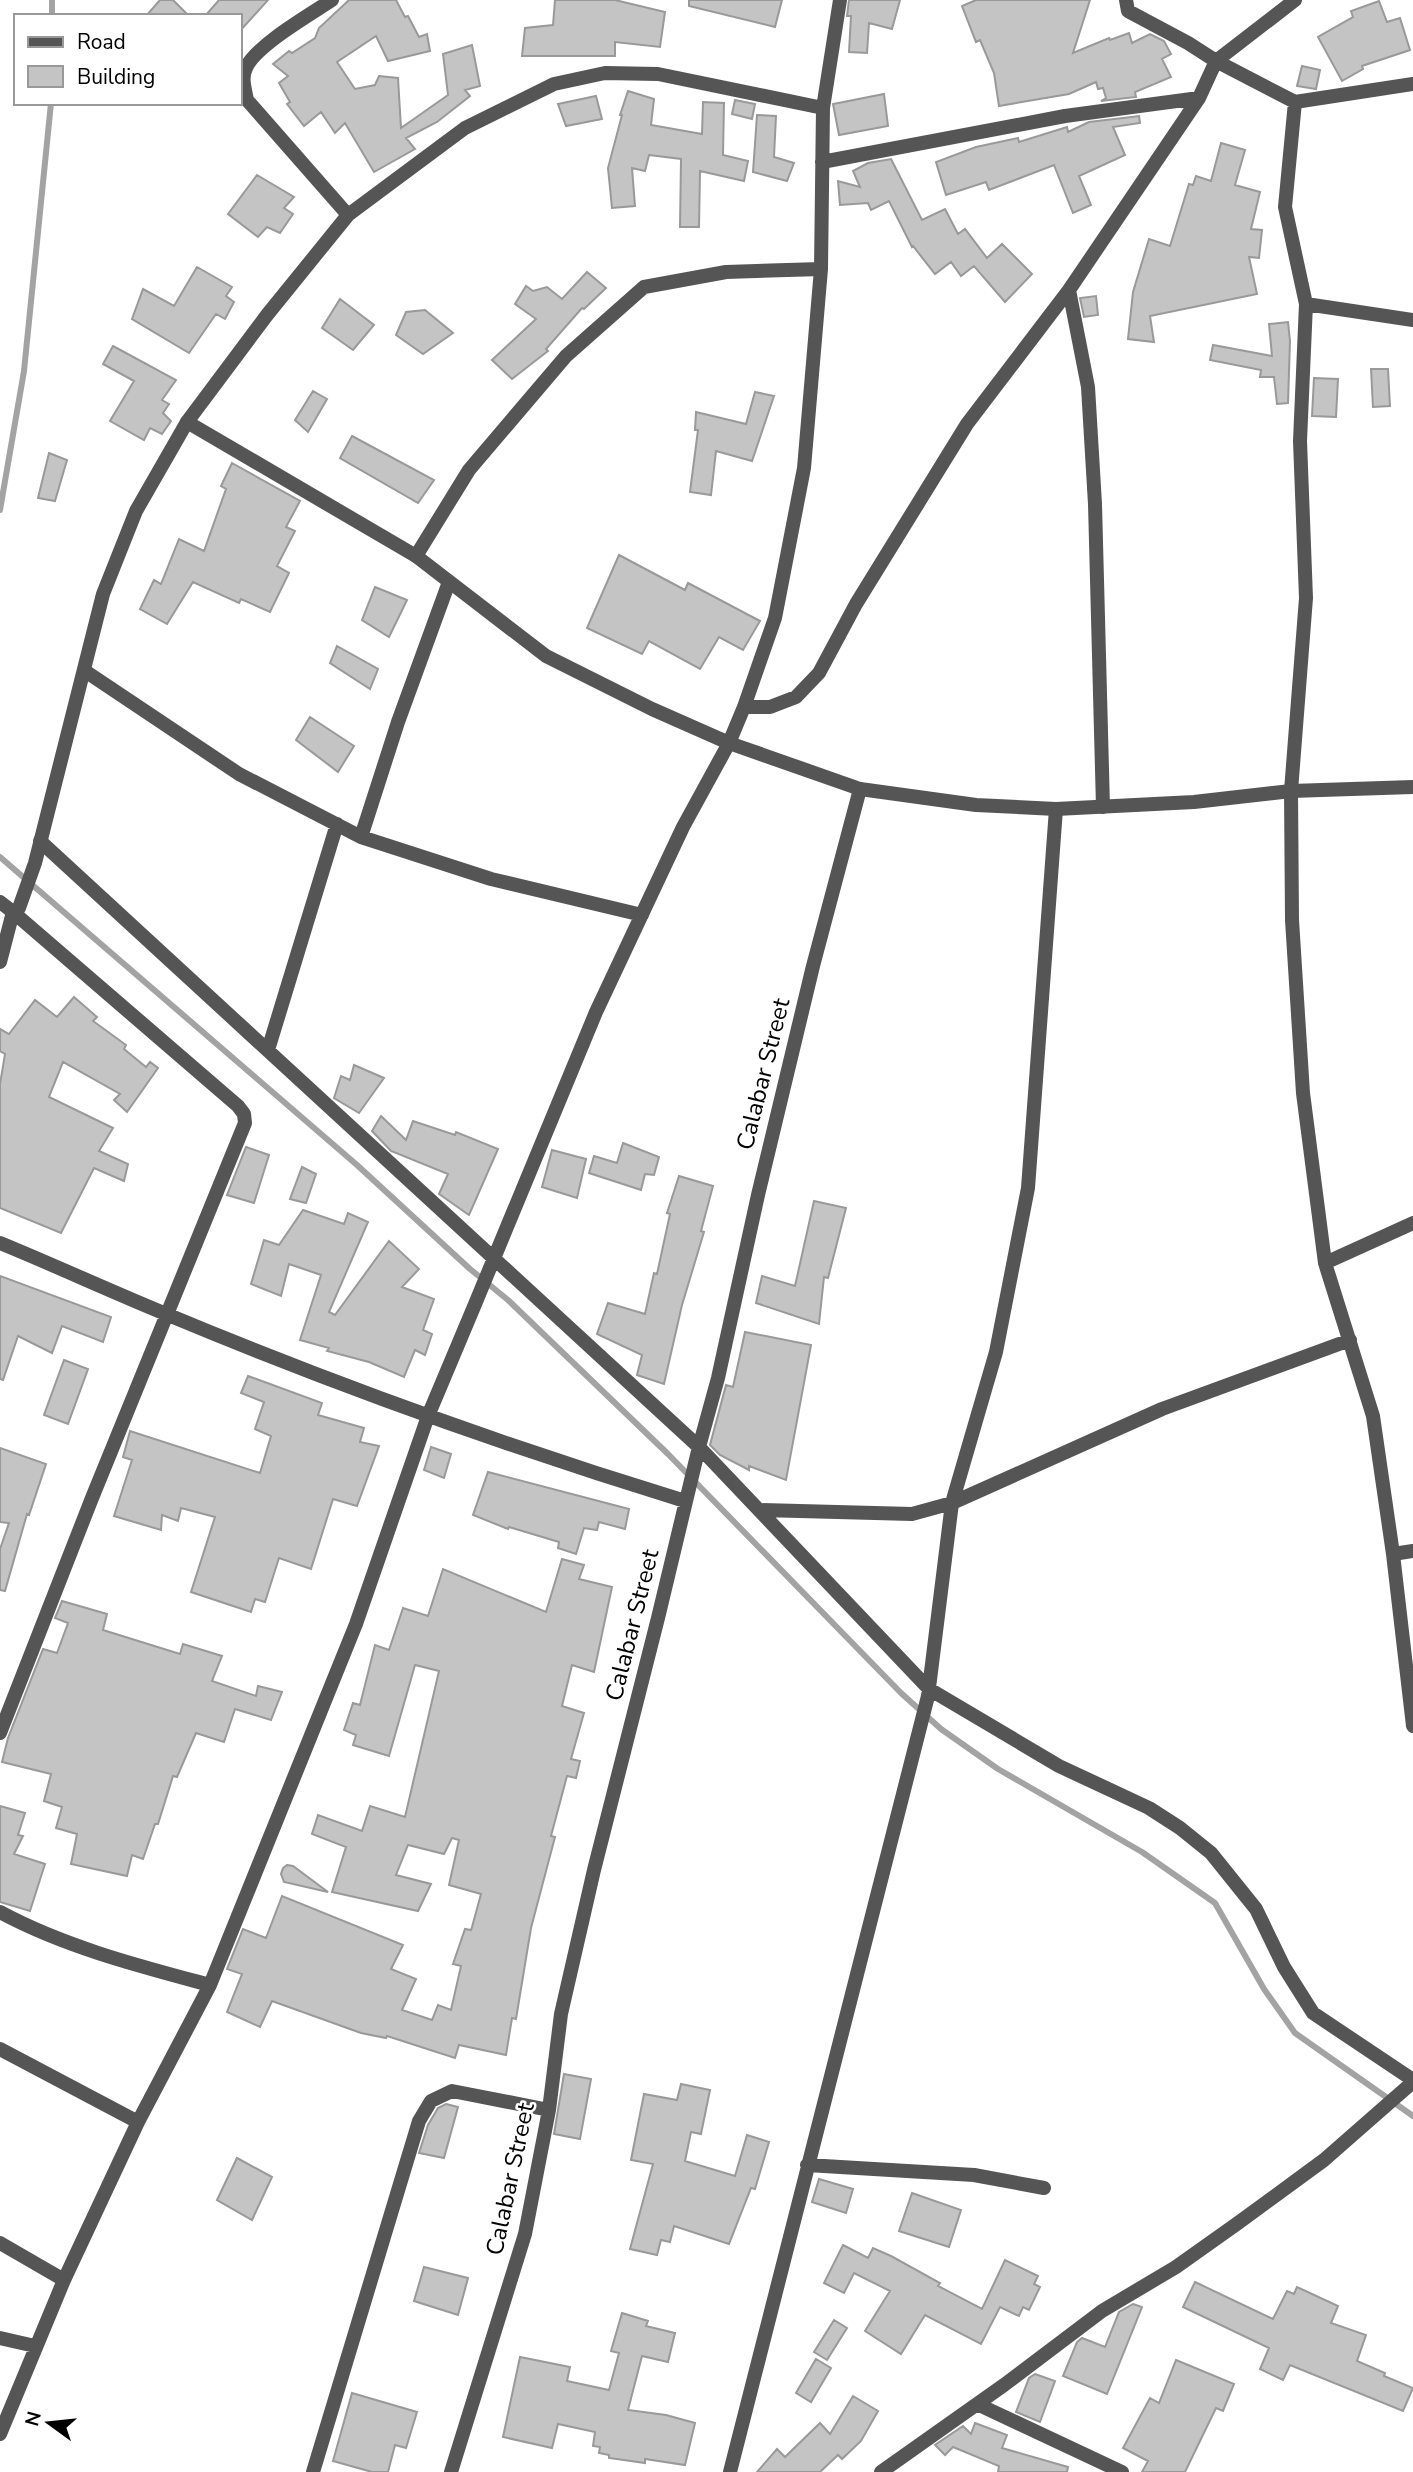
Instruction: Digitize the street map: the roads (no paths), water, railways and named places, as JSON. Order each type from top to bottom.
[{"type":"street","points":[[332,0],[265,45],[246,66],[243,80],[247,100],[348,215]]},
{"type":"street","points":[[0,2434],[64,2280],[138,2122],[210,1986],[356,1624],[428,1416],[596,1012],[682,827],[729,743],[775,618],[804,468],[821,269],[823,108],[840,0]]},
{"type":"street","points":[[1126,0],[1128,11],[1296,102],[1413,84]]},
{"type":"street","points":[[744,707],[770,707],[796,697],[819,673],[856,604],[967,424],[1069,290],[1199,98],[1216,61],[1295,0]]},
{"type":"street","points":[[0,962],[13,912],[19,908],[35,863],[103,594],[136,511],[187,422],[267,315],[348,215],[465,128],[554,84],[605,74],[658,74],[823,108]]},
{"type":"street","points":[[822,162],[1065,116],[1199,98]]},
{"type":"street","points":[[1296,102],[1285,207],[1306,304],[1300,441],[1306,598],[1291,791],[1292,920],[1303,1093],[1325,1263],[1373,1416],[1413,1726]]},
{"type":"street","points":[[416,556],[469,470],[566,356],[643,287],[726,272],[821,269]]},
{"type":"street","points":[[1069,290],[1088,387],[1095,504],[1103,807]]},
{"type":"street","points":[[1306,304],[1413,320]]},
{"type":"street","points":[[187,422],[416,556],[546,656],[729,743],[860,789],[976,805],[1056,808],[1194,802],[1291,791],[1413,787]]},
{"type":"street","points":[[361,837],[398,722],[449,582]]},
{"type":"street","points":[[85,671],[239,774],[361,837],[491,879],[642,915]]},
{"type":"street","name":"Calabar Street","points":[[452,2472],[525,2234],[549,2110],[561,2014],[685,1501],[718,1378],[806,993],[860,789]]},
{"type":"street","points":[[730,2472],[928,1692],[952,1503],[996,1352],[1028,1188],[1056,808]]},
{"type":"street","points":[[268,1050],[337,824]]},
{"type":"street","points":[[40,841],[268,1050],[492,1263],[759,1510],[928,1692],[1059,1766],[1149,1808],[1211,1853],[1256,1909],[1284,1967],[1313,2013],[1410,2084],[1324,2160],[1176,2267],[1102,2311],[881,2472]]},
{"type":"street","points":[[0,902],[244,1114],[245,1123],[92,1497],[0,1733]]},
{"type":"street","points":[[1325,1263],[1413,1223]]},
{"type":"street","points":[[0,1243],[167,1314],[428,1416],[552,1460],[685,1501]]},
{"type":"street","points":[[759,1510],[912,1514],[952,1503],[1162,1409],[1350,1340]]},
{"type":"street","points":[[1393,1555],[1413,1551]]},
{"type":"street","points":[[0,1912],[19,1923],[120,1960],[210,1986]]},
{"type":"street","points":[[0,2049],[138,2122]]},
{"type":"street","points":[[313,2472],[419,2121],[431,2101],[452,2091],[549,2110]]},
{"type":"street","points":[[807,2165],[974,2175],[1044,2188]]},
{"type":"street","points":[[0,2243],[64,2280]]},
{"type":"street","points":[[0,2338],[35,2346]]},
{"type":"street","points":[[977,2404],[1122,2472]]},
{"type":"waterway","points":[[52,0],[52,14]]},
{"type":"waterway","points":[[0,510],[24,371],[51,105]]},
{"type":"waterway","points":[[0,857],[357,1165],[470,1269],[508,1300],[668,1454],[901,1693],[941,1729],[998,1769],[1142,1852],[1215,1903],[1264,1989],[1295,2033],[1413,2116]]}]
